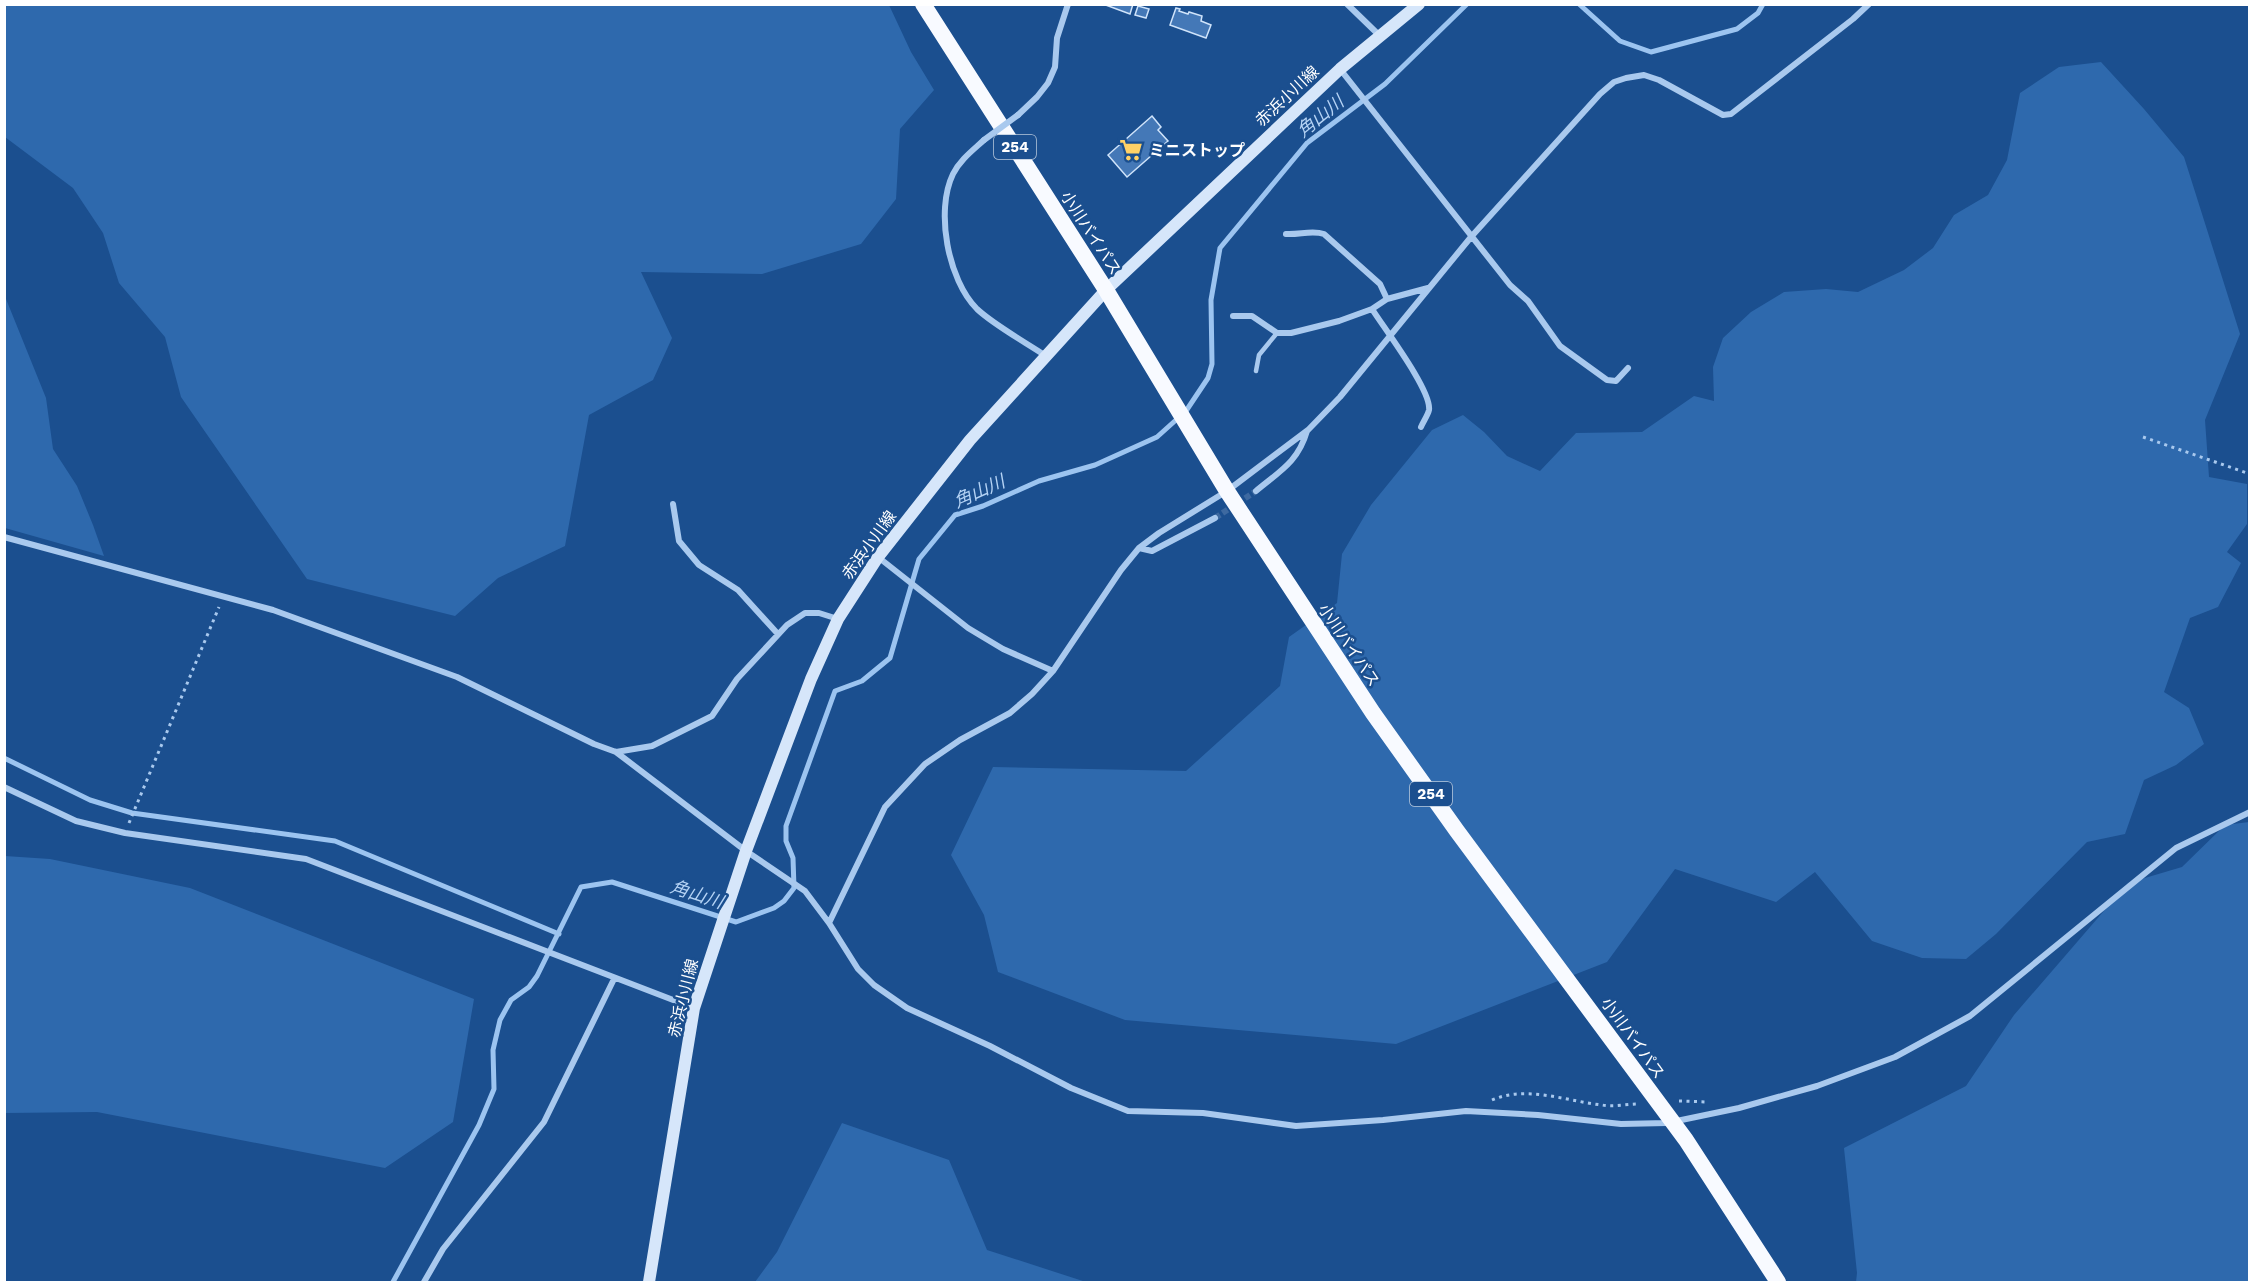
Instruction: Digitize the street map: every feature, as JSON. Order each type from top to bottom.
[{"type":"highway","name":"小川バイパス","points":[[923,4],[1106,290],[1227,491],[1380,722],[1457,831],[1671,1121],[1778,1282]]},
{"type":"main road","name":"赤浜小川線","points":[[649,1282],[694,1008],[746,850],[811,679],[838,619],[878,557],[970,440],[1106,290],[1340,69],[1419,4]]},
{"type":"street","points":[[1046,356],[979,311],[966,296],[950,258],[945,217],[946,192],[961,160],[1018,115],[1048,83],[1055,67],[1057,38],[1068,4]]},
{"type":"street","points":[[1347,4],[1380,36]]},
{"type":"street","points":[[829,923],[890,801],[925,764],[960,740],[1010,714],[1032,694],[1053,671],[1121,570],[1139,548],[1227,491],[1308,430],[1340,396],[1471,237],[1578,117],[1614,82],[1644,75],[1659,80],[1723,115],[1731,114],[1869,4]]},
{"type":"street","points":[[1340,69],[1471,237],[1510,285],[1528,301],[1560,346],[1607,380],[1616,381],[1628,368]]},
{"type":"street","points":[[1286,234],[1300,235],[1315,231],[1324,234],[1380,285],[1387,299]]},
{"type":"street","points":[[1233,315],[1252,315],[1277,333],[1291,333],[1372,309],[1387,299],[1429,288]]},
{"type":"street","points":[[1372,309],[1427,397],[1429,411],[1421,427]]},
{"type":"street","points":[[1256,491],[1295,458],[1302,448],[1308,430]]},
{"type":"street","points":[[673,504],[679,541],[699,564],[738,590],[777,633]]},
{"type":"street","points":[[1139,548],[1152,551],[1215,518]]},
{"type":"street","points":[[4,537],[273,610],[457,677],[594,744],[616,752],[804,891],[829,923],[858,969],[874,985],[907,1008],[990,1046],[1071,1088],[1128,1111],[1203,1113],[1311,1126],[1467,1111],[1538,1115],[1621,1124],[1667,1123],[1739,1108],[1817,1086],[1894,1057],[1970,1016],[2176,848],[2250,812]]},
{"type":"street","points":[[878,557],[968,628],[1003,649],[1053,671]]},
{"type":"street","points":[[616,752],[652,746],[712,716],[737,679],[777,633],[805,612],[819,613],[838,619]]},
{"type":"street","points":[[4,787],[76,821],[125,833],[306,859],[694,1008]]},
{"type":"street","points":[[424,1282],[443,1250],[544,1122],[614,979]]},
{"type":"lane","points":[[1256,371],[1259,355],[1277,333]]},
{"type":"path","points":[[2143,437],[2250,474]]},
{"type":"path","points":[[125,833],[223,598]]},
{"type":"path","points":[[1467,1111],[1506,1094],[1547,1096],[1605,1106],[1640,1104]]},
{"type":"path","points":[[1676,1102],[1700,1100],[1710,1102]]},
{"type":"shaded area","points":[[4,5],[889,5],[911,52],[934,90],[900,129],[896,199],[861,244],[762,274],[641,272],[672,338],[653,380],[589,415],[565,546],[498,578],[455,616],[307,579],[181,397],[165,337],[119,283],[103,233],[73,188],[5,137]]},
{"type":"shaded area","points":[[2101,62],[2184,157],[2240,334],[2205,420],[2209,477],[2247,484],[2247,524],[2227,552],[2241,563],[2218,607],[2190,618],[2164,692],[2189,708],[2204,744],[2176,765],[2144,780],[2125,834],[2087,842],[1996,934],[1966,959],[1922,958],[1872,941],[1815,872],[1776,902],[1675,869],[1607,962],[1396,1044],[1125,1020],[998,972],[984,915],[951,855],[993,767],[1186,771],[1280,686],[1289,637],[1337,603],[1342,554],[1371,505],[1432,430],[1463,415],[1484,432],[1507,456],[1540,471],[1576,433],[1642,432],[1694,396],[1714,401],[1713,367],[1723,338],[1751,312],[1784,292],[1826,289],[1858,292],[1904,270],[1933,248],[1954,215],[1988,195],[2007,160],[2020,93],[2059,67]]},
{"type":"shaded area","points":[[4,294],[46,398],[53,449],[77,486],[104,556],[5,528]]},
{"type":"shaded area","points":[[2249,822],[2249,1282],[1856,1282],[1844,1148],[1966,1086],[2014,1015],[2128,883],[2182,867],[2225,825]]},
{"type":"shaded area","points":[[5,856],[50,859],[190,888],[474,999],[453,1122],[385,1168],[97,1112],[5,1113]]},
{"type":"shaded area","points":[[842,1123],[949,1160],[987,1250],[1086,1282],[755,1282],[777,1252]]},
{"type":"building","points":[[1103,4],[1133,4],[1130,14]]},
{"type":"building","points":[[1138,6],[1149,9],[1146,18],[1135,15]]},
{"type":"building","points":[[1176,8],[1188,14],[1189,12],[1202,16],[1201,21],[1211,25],[1206,38],[1170,25]]},
{"type":"building","points":[[1152,116],[1161,127],[1158,130],[1168,141],[1127,177],[1108,155]]},
{"type":"waterway","name":"角山川","points":[[393,1282],[479,1125],[494,1089],[493,1050],[500,1020],[511,1000],[529,987],[537,976],[581,887],[612,882],[736,922],[774,908],[784,901],[794,888],[793,858],[786,841],[786,826],[835,691],[862,681],[890,658],[919,559],[955,515],[983,506],[1039,481],[1095,465],[1157,437],[1186,411],[1208,378],[1212,364],[1211,300],[1220,248],[1307,143],[1385,84],[1467,4]]},
{"type":"waterway","name":"角山川","points":[[1579,4],[1620,41],[1651,52],[1737,29],[1758,13],[1763,4]]},
{"type":"waterway","points":[[4,758],[90,800],[132,813],[335,841],[559,934]]},
{"type":"tunnel","points":[[1215,518],[1256,491]]},
{"type":"place","name":"ミニストップ","points":[[1131,150]]}]
